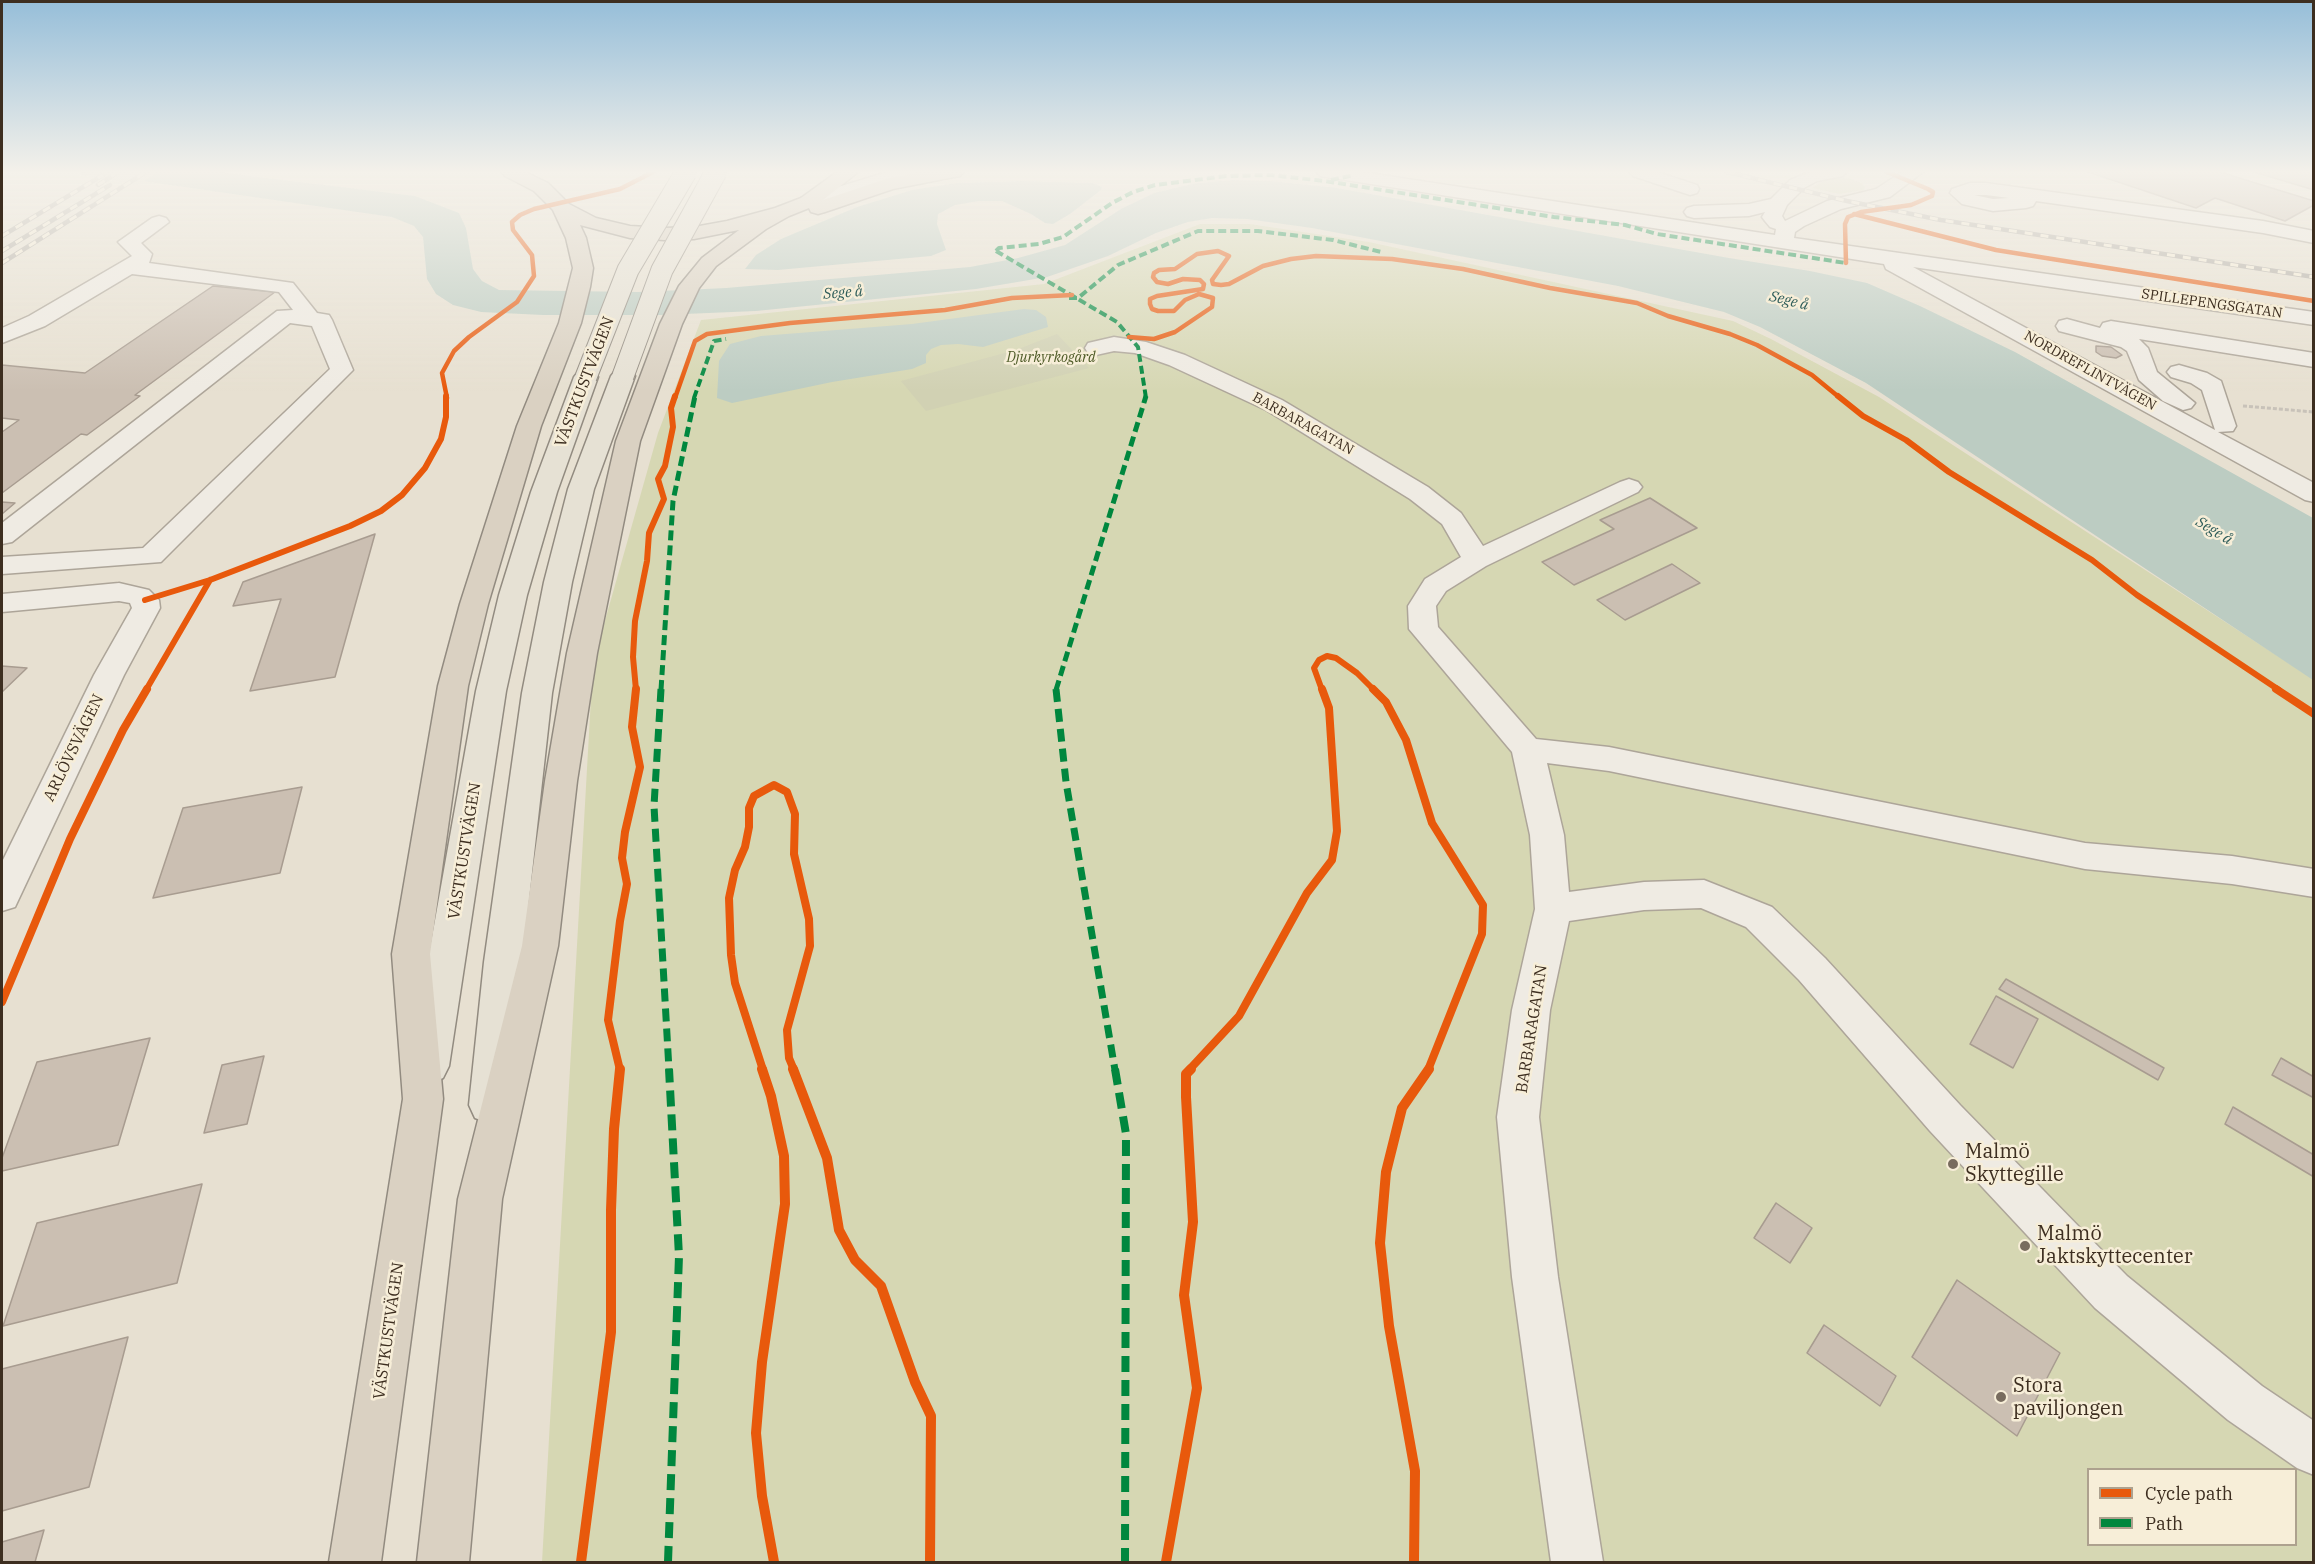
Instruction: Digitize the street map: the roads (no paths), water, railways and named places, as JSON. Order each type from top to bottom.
[{"type":"highway","points":[[423,1099],[411,954],[453,686],[474,604],[529,426],[570,323],[583,268],[578,245]]},
{"type":"highway","points":[[480,1199],[540,946],[561,781],[582,653],[628,441],[671,324],[689,286],[709,262],[731,245]]},
{"type":"highway","points":[[709,262],[741,245]]},
{"type":"highway","name":"VÄSTKUSTVÄGEN","points":[[355,1563],[423,1099]]},
{"type":"highway","name":"VÄSTKUSTVÄGEN","points":[[443,1563],[480,1199]]},
{"type":"main road","name":"VÄSTKUSTVÄGEN","points":[[423,1099],[491,691],[513,594],[544,492],[586,377],[628,270],[643,245]]},
{"type":"main road","name":"VÄSTKUSTVÄGEN","points":[[480,1199],[503,962],[537,693],[558,582],[581,489],[662,270],[676,245]]},
{"type":"street","points":[[2,336],[37,321],[129,267],[143,256],[130,245]]},
{"type":"street","name":"SPILLEPENGSGATAN","points":[[1824,245],[1863,255],[2001,272],[2313,319]]},
{"type":"street","name":"SPILLEPENGSGATAN","points":[[1894,245],[2313,308]]},
{"type":"street","name":"NORDREFLINTVÄGEN","points":[[1863,255],[1897,267],[2035,340],[2313,494]]},
{"type":"street","points":[[129,267],[286,287],[310,319]]},
{"type":"street","points":[[2,536],[285,316],[321,320],[342,370],[151,556],[2,566]]},
{"type":"street","points":[[2035,340],[2056,328],[2086,325],[2141,340],[2313,360]]},
{"type":"street","points":[[2141,340],[2147,375],[2171,396],[2313,474]]},
{"type":"street","name":"BARBARAGATAN","points":[[1096,348],[1114,344],[1138,347],[1177,360],[1274,405],[1340,442],[1419,493],[1452,519],[1476,560]]},
{"type":"street","points":[[2179,372],[2199,378],[2213,386],[2224,426]]},
{"type":"street","name":"BARBARAGATAN","points":[[1577,1563],[1535,1277],[1518,1116],[1532,1010],[1553,909],[1547,834],[1527,749],[1424,629],[1422,606],[1435,585],[1476,560],[1629,487]]},
{"type":"street","name":"ARLÖVSVÄGEN","points":[[2,603],[120,592],[139,596],[145,600],[146,608],[109,675],[2,897]]},
{"type":"street","points":[[1527,749],[1609,759],[2085,856],[2232,870],[2313,883]]},
{"type":"street","points":[[1553,909],[1644,896],[1704,894],[1759,917],[1812,969],[1945,1118],[2111,1292],[2245,1403],[2313,1451]]},
{"type":"water","name":"Sege å","points":[[424,245],[469,245],[473,269],[482,281],[499,290],[638,292],[726,288],[970,267],[1018,258],[1065,245],[1131,245],[1108,256],[1047,277],[976,289],[756,311],[661,315],[543,315],[481,312],[453,305],[436,294],[427,279]]},
{"type":"water","points":[[772,245],[944,245],[946,250],[931,256],[778,270],[745,269],[756,255]]},
{"type":"water","name":"Sege å","points":[[1402,245],[1656,245],[1867,283],[1920,306],[2015,352],[2313,518],[2313,680],[1866,383],[1760,327],[1724,312],[1618,286]]},
{"type":"water","points":[[1024,309],[1036,310],[1046,317],[1048,327],[983,347],[958,344],[941,345],[931,349],[926,355],[926,363],[912,369],[832,382],[732,403],[717,398],[719,361],[730,344],[761,336],[912,324]]},
{"type":"railway","points":[[2,251],[12,245]]},
{"type":"railway","points":[[2,263],[31,245]]},
{"type":"railway","points":[[2105,245],[2314,277]]},
{"type":"place","name":"Malmö Skyttegille","points":[[1953,1164]]},
{"type":"place","name":"Malmö Jaktskyttecenter","points":[[2025,1246]]},
{"type":"place","name":"Stora paviljongen","points":[[2001,1397]]},
{"type":"park label","name":"Djurkyrkogård","points":[[1051,358]]}]
